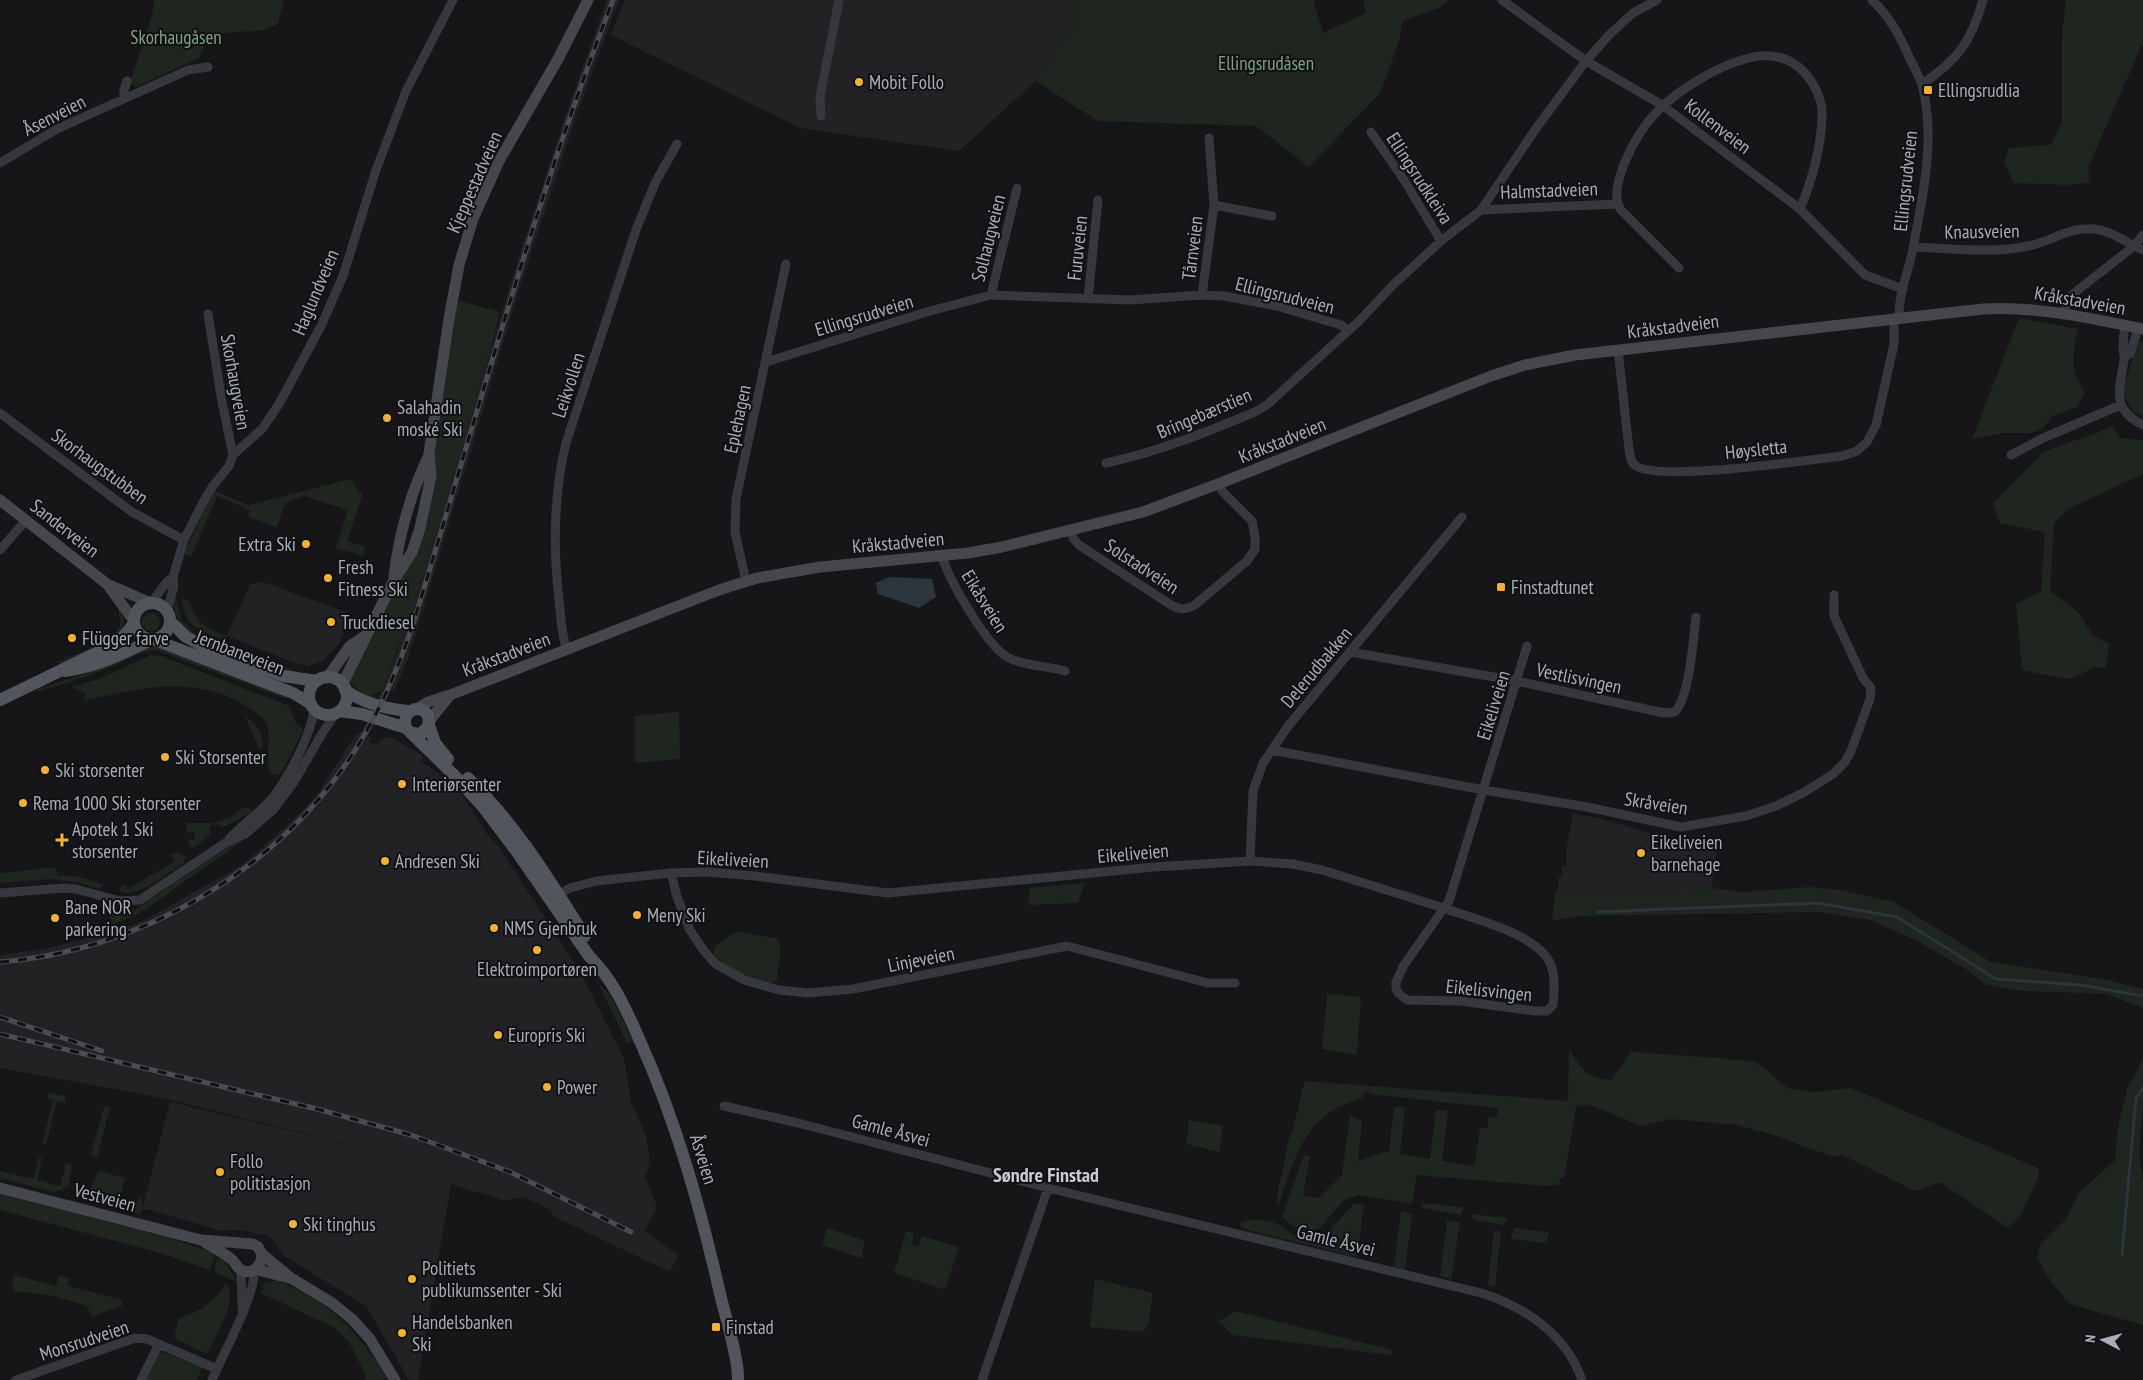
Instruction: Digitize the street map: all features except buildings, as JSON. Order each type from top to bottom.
[{"type":"main road","name":"Kjeppestadveien","points":[[344,687],[363,646],[366,635],[382,607],[394,580],[398,546],[419,475],[430,453],[452,299],[459,265],[473,220],[500,161],[558,59],[588,0]]},
{"type":"main road","name":"Kråkstadveien","points":[[413,710],[428,702],[746,581],[815,568],[942,556],[1002,547],[1144,512],[1502,371],[1556,358],[1897,318],[2000,308],[2034,309],[2064,313],[2141,329]]},
{"type":"main road","name":"Sanderveien","points":[[0,500],[107,584],[150,603]]},
{"type":"main road","name":"Sanderveien","points":[[107,584],[134,623]]},
{"type":"main road","points":[[0,700],[62,671],[82,658],[116,643],[134,623],[138,610],[150,603],[160,605],[169,616],[168,631],[153,640],[93,666],[62,671]]},
{"type":"main road","name":"Jernbaneveien","points":[[169,616],[186,637],[203,646],[283,676],[322,680]]},
{"type":"main road","points":[[134,623],[142,636],[153,640]]},
{"type":"main road","name":"Kjeppestadveien","points":[[322,680],[350,646],[366,635]]},
{"type":"main road","name":"Jernbaneveien","points":[[153,640],[293,693],[312,706]]},
{"type":"main road","points":[[322,680],[336,680],[344,687],[365,702],[390,709],[427,713],[429,722],[424,732],[409,731],[362,714],[338,712],[322,714],[312,706],[310,692],[322,680]]},
{"type":"main road","points":[[338,712],[346,702],[344,687]]},
{"type":"main road","name":"Kråkstadveien","points":[[429,722],[450,695]]},
{"type":"main road","points":[[409,731],[404,720],[413,710]]},
{"type":"main road","name":"Åsveien","points":[[429,722],[431,735],[440,752],[494,805],[536,858],[555,897]]},
{"type":"main road","name":"Åsveien","points":[[409,731],[483,807],[555,897],[595,952],[600,967],[618,995],[638,1035],[661,1089],[680,1144],[711,1253],[739,1378]]},
{"type":"main road","name":"Vestveien","points":[[0,1188],[202,1240],[253,1244],[291,1278],[332,1303],[352,1319],[370,1340],[395,1380]]},
{"type":"main road","name":"Vestveien","points":[[202,1240],[247,1271],[255,1269],[291,1278]]},
{"type":"main road","points":[[237,1265],[234,1251],[241,1244]]},
{"type":"main road","points":[[255,1269],[261,1261],[262,1254]]},
{"type":"street","name":"Haglundveien","points":[[169,616],[174,585],[173,577],[184,540],[201,506],[212,487],[229,466],[233,455],[263,428],[279,404],[321,326],[343,276],[376,170],[406,91],[453,0]]},
{"type":"street","points":[[821,116],[820,97],[839,0]]},
{"type":"street","name":"Kollenveien","points":[[1502,0],[1586,60],[1662,104],[1800,209],[1862,273],[1873,280],[1903,289]]},
{"type":"street","name":"Ellingsrudveien","points":[[766,362],[930,311],[991,295],[1088,300],[1130,300],[1202,295],[1224,296],[1277,306],[1340,325],[1348,330],[1441,241],[1481,210],[1537,127],[1586,60],[1633,13],[1657,0]]},
{"type":"street","name":"Ellingsrudveien","points":[[1872,0],[1890,20],[1922,84],[1927,119],[1928,149],[1922,194],[1913,247],[1899,300],[1897,318]]},
{"type":"street","points":[[1922,84],[1944,70],[1960,51],[1975,28],[1983,0]]},
{"type":"street","name":"Halmstadveien","points":[[1679,268],[1628,218],[1618,204],[1619,182],[1628,156],[1642,128],[1662,104],[1703,78],[1737,61],[1752,57],[1775,56],[1795,63],[1806,74],[1817,90],[1822,115],[1820,142],[1810,184],[1800,209]]},
{"type":"street","name":"Åsenveien","points":[[0,163],[57,129],[188,70],[208,67]]},
{"type":"street","points":[[124,99],[127,81]]},
{"type":"street","name":"Ellingsrudkleiva","points":[[1371,132],[1404,180],[1441,241]]},
{"type":"street","name":"Tårnveien","points":[[1202,295],[1214,206],[1209,138]]},
{"type":"street","name":"Leikvollen","points":[[567,650],[562,630],[554,546],[554,513],[560,466],[636,230],[656,183],[677,144]]},
{"type":"street","name":"Solhaugveien","points":[[991,295],[1016,188]]},
{"type":"street","name":"Furuveien","points":[[1088,300],[1098,200]]},
{"type":"street","name":"Halmstadveien","points":[[1481,210],[1618,204]]},
{"type":"street","name":"Tårnveien","points":[[1214,206],[1272,216]]},
{"type":"street","name":"Knausveien","points":[[1913,247],[1982,249],[2028,246],[2079,229],[2092,228],[2105,230],[2139,248]]},
{"type":"street","points":[[2064,313],[2067,302],[2082,286],[2139,248],[2143,235]]},
{"type":"street","name":"Eplehagen","points":[[746,581],[736,541],[736,499],[786,264]]},
{"type":"street","name":"Skorhaugveien","points":[[208,314],[222,402],[233,455]]},
{"type":"street","name":"Høysletta","points":[[1618,350],[1630,455],[1634,465],[1647,470],[1685,473],[1843,456],[1857,451],[1867,442],[1876,425],[1894,344],[1897,318]]},
{"type":"street","points":[[2125,325],[2122,352],[2125,357],[2119,390],[2121,405],[2128,415],[2143,425]]},
{"type":"street","points":[[2125,357],[2130,354],[2141,329]]},
{"type":"street","name":"Bringebærstien","points":[[1106,463],[1158,450],[1257,411],[1268,404],[1348,330]]},
{"type":"street","points":[[2011,455],[2043,438],[2121,405]]},
{"type":"street","name":"Skorhaugstubben","points":[[0,413],[132,512],[184,540]]},
{"type":"street","name":"Solstadveien","points":[[1070,530],[1076,542],[1091,553],[1171,605],[1180,609],[1188,608],[1196,604],[1247,561],[1255,549],[1252,522],[1223,492],[1218,484]]},
{"type":"street","name":"Delerudbakken","points":[[1250,861],[1252,791],[1263,763],[1289,725],[1462,517]]},
{"type":"street","points":[[0,550],[26,520]]},
{"type":"street","name":"Eikåsveien","points":[[942,556],[948,573],[959,592],[990,642],[998,650],[1015,660],[1065,671]]},
{"type":"street","name":"Haglundveien","points":[[150,603],[166,582],[173,577]]},
{"type":"street","name":"Skråveien","points":[[1272,750],[1484,790],[1587,807],[1681,827],[1746,816],[1776,806],[1803,793],[1833,774],[1845,762],[1851,751],[1870,699],[1870,688],[1863,678],[1834,616],[1834,596]]},
{"type":"street","name":"Vestlisvingen","points":[[1350,652],[1517,681],[1664,713],[1675,712],[1680,706],[1688,678],[1696,617]]},
{"type":"street","name":"Eikeliveien","points":[[555,897],[570,888],[596,881],[671,873],[708,872],[754,876],[888,893],[1154,867],[1250,861],[1293,864],[1322,870],[1444,908],[1448,901],[1484,790],[1527,646]]},
{"type":"street","points":[[0,893],[64,888],[130,902],[140,900],[225,842],[274,796],[306,739],[313,719],[312,706]]},
{"type":"street","points":[[225,842],[245,834],[273,810],[294,782],[323,732],[338,712]]},
{"type":"street","name":"Linjeveien","points":[[671,873],[677,897],[690,930],[704,951],[716,964],[744,980],[779,990],[808,993],[853,989],[1067,946],[1208,983],[1235,983]]},
{"type":"street","name":"Eikelisvingen","points":[[1444,908],[1528,939],[1540,949],[1551,964],[1554,984],[1553,1005],[1547,1011],[1534,1011],[1461,1001],[1408,1000],[1401,996],[1396,988],[1399,975],[1444,908]]},
{"type":"street","name":"Gamle Åsvei","points":[[724,1106],[1496,1298],[1514,1305],[1553,1333],[1570,1355],[1582,1380]]},
{"type":"street","points":[[982,1380],[1048,1188]]},
{"type":"street","points":[[237,1265],[242,1312]]},
{"type":"street","points":[[212,1380],[252,1289],[255,1269]]},
{"type":"street","name":"Monsrudveien","points":[[16,1380],[132,1338],[147,1339],[217,1369]]},
{"type":"street","points":[[141,1380],[159,1344]]},
{"type":"shaded area","points":[[607,0],[619,0],[578,111],[522,280],[408,659],[394,691],[391,691],[368,736],[372,737],[368,743],[378,744],[381,739],[392,737],[423,756],[421,761],[453,784],[489,837],[498,846],[578,968],[624,1058],[631,1102],[646,1136],[650,1163],[645,1175],[657,1207],[645,1231],[678,1255],[670,1272],[553,1216],[551,1210],[523,1197],[506,1201],[451,1184],[418,1380],[409,1380],[366,1306],[284,1256],[269,1236],[240,1230],[221,1231],[151,1210],[142,1210],[170,1102],[368,1149],[163,1098],[0,1068],[0,955],[49,948],[115,931],[147,919],[243,864],[290,823],[316,796],[357,733],[360,734],[383,689],[400,645],[522,247],[570,102]]},
{"type":"shaded area","points":[[625,0],[1076,0],[1073,28],[1036,81],[959,151],[800,128],[611,35]]},
{"type":"shaded area","points":[[889,577],[932,579],[936,597],[919,608],[878,594],[876,583]]},
{"type":"shaded area","points":[[263,582],[351,614],[339,643],[323,661],[308,666],[298,664],[227,636],[250,584]]},
{"type":"shaded area","name":"Eikeliveien barnehage","points":[[1573,813],[1602,819],[1684,843],[1718,840],[1712,888],[1668,895],[1612,892],[1555,896],[1555,892],[1558,890],[1558,878],[1562,877],[1562,866],[1567,866],[1566,851]]},
{"type":"green space","name":"Skorhaugåsen","points":[[154,0],[284,0],[278,24],[262,30],[205,35],[204,47],[199,58],[136,87],[130,83],[153,12]]},
{"type":"green space","name":"Ellingsrudåsen","points":[[1076,0],[1313,0],[1323,33],[1366,13],[1363,0],[1449,0],[1439,8],[1402,21],[1400,38],[1381,92],[1309,167],[1256,126],[1098,121],[1036,81],[1073,28]]},
{"type":"green space","points":[[2066,0],[2143,0],[2143,42],[2088,168],[2090,182],[2071,185],[2014,183],[2004,162],[2009,148],[2051,145],[2062,122],[2062,34]]},
{"type":"green space","points":[[452,299],[500,312],[415,602],[382,692],[372,694],[373,698],[357,690],[346,676],[420,528]]},
{"type":"green space","points":[[2019,318],[2078,329],[2073,362],[2076,376],[2085,392],[2077,407],[2053,416],[2043,428],[2032,433],[2002,433],[1972,439]]},
{"type":"green space","points":[[2138,341],[2143,342],[2143,415],[2133,412],[2122,392]]},
{"type":"green space","points":[[2112,427],[2121,438],[2143,440],[2143,474],[2068,509],[2054,523],[2050,591],[2078,612],[2092,634],[2109,644],[2106,668],[2095,667],[2070,679],[2022,670],[2016,604],[2041,591],[2045,532],[2000,523],[1993,504],[2043,452]]},
{"type":"green space","points":[[351,479],[359,492],[363,493],[347,541],[365,547],[363,556],[336,548],[348,510],[304,496],[285,503],[277,527],[248,517],[250,510],[217,496],[191,557],[184,554],[213,490],[248,505]]},
{"type":"green space","points":[[175,595],[181,619],[195,634],[295,671],[294,674],[191,635],[180,622],[175,612]]},
{"type":"green space","points":[[182,598],[190,602],[195,615],[203,624],[227,636],[225,641],[201,631],[190,622],[183,608]]},
{"type":"green space","points":[[119,609],[124,623],[117,636],[94,649],[62,663],[55,663],[100,644],[115,634],[120,626]]},
{"type":"green space","points":[[151,613],[157,616],[160,622],[157,628],[151,631],[145,628],[142,622],[145,616]]},
{"type":"green space","points":[[155,647],[288,696],[284,698],[156,650],[137,655],[82,678],[38,692],[35,690],[99,669],[148,648]]},
{"type":"green space","points":[[151,655],[161,656],[287,705],[295,721],[303,731],[281,773],[273,775],[270,771],[268,759],[269,737],[265,721],[261,716],[228,696],[208,690],[167,687],[125,692],[83,701],[86,693],[71,687],[99,679]]},
{"type":"green space","points":[[679,712],[680,759],[635,763],[635,716]]},
{"type":"green space","points":[[245,716],[259,730],[263,739],[262,749],[259,748]]},
{"type":"green space","points":[[243,807],[251,809],[252,812],[222,828],[219,824],[215,826],[213,823],[230,818]]},
{"type":"green space","points":[[270,818],[228,852],[150,907],[112,924],[108,912],[111,908],[128,911],[135,910]]},
{"type":"green space","points":[[185,823],[211,823],[212,826],[209,828],[211,833],[196,847],[192,848],[187,841],[195,839],[194,832],[187,833]]},
{"type":"green space","points":[[171,854],[185,856],[184,863],[145,888],[128,893],[121,892],[119,889],[124,884],[128,889],[175,861]]},
{"type":"green space","points":[[55,867],[58,876],[75,876],[103,885],[100,889],[80,883],[51,879],[0,883],[0,873]]},
{"type":"green space","points":[[1085,883],[1078,903],[1028,905],[1030,888]]},
{"type":"green space","points":[[1810,887],[1840,890],[1894,902],[1991,962],[2108,980],[2143,989],[2143,1008],[2107,994],[2024,991],[1986,985],[1966,969],[1915,940],[1871,920],[1819,912],[1577,916],[1552,921],[1555,896],[1612,892],[1668,895],[1712,888],[1742,892]]},
{"type":"green space","points":[[741,932],[778,939],[781,950],[777,979],[774,983],[758,982],[750,979],[733,970],[713,955],[716,945],[733,933]]},
{"type":"green space","points":[[596,979],[612,998],[634,1043],[631,1041],[627,1043]]},
{"type":"green space","points":[[1327,994],[1361,997],[1357,1055],[1322,1049]]},
{"type":"green space","points":[[1569,1049],[1590,1075],[1611,1080],[1631,1052],[1756,1062],[1788,1088],[1814,1092],[1851,1088],[2038,1168],[2039,1176],[2020,1216],[2008,1228],[1940,1182],[1915,1191],[1842,1155],[1835,1156],[1812,1150],[1781,1137],[1737,1125],[1670,1119],[1641,1126],[1588,1104],[1576,1107],[1564,1178],[1560,1178],[1559,1185],[1545,1186],[1417,1175],[1412,1204],[1360,1195],[1345,1199],[1321,1227],[1311,1232],[1298,1230],[1282,1217],[1304,1155],[1310,1156],[1303,1196],[1319,1198],[1342,1175],[1350,1115],[1362,1121],[1358,1161],[1389,1152],[1394,1107],[1405,1107],[1400,1154],[1430,1159],[1436,1109],[1448,1111],[1442,1161],[1474,1166],[1480,1128],[1487,1128],[1489,1117],[1497,1117],[1498,1108],[1370,1094],[1370,1092],[1364,1091],[1363,1098],[1337,1108],[1325,1116],[1306,1137],[1293,1164],[1279,1205],[1276,1204],[1288,1142],[1293,1130],[1305,1081],[1568,1101]]},
{"type":"green space","points":[[2143,1060],[2143,1104],[2139,1155],[2143,1181],[2143,1325],[2069,1304],[2052,1283],[2037,1258],[2039,1246],[2066,1219],[2079,1193],[2115,1160],[2118,1128],[2127,1089]]},
{"type":"green space","points":[[50,1093],[66,1098],[65,1103],[57,1101],[46,1145],[42,1144],[53,1100],[47,1098],[47,1094]]},
{"type":"green space","points":[[104,1107],[110,1107],[97,1158],[91,1154]]},
{"type":"green space","points":[[1189,1120],[1223,1126],[1219,1152],[1186,1144]]},
{"type":"green space","points":[[39,1157],[42,1158],[37,1180],[60,1186],[66,1165],[60,1162],[72,1165],[68,1188],[64,1186],[62,1190],[54,1192],[0,1178],[0,1171],[33,1179]]},
{"type":"green space","points":[[99,1171],[125,1178],[119,1202],[136,1206],[139,1195],[143,1205],[140,1214],[92,1201],[90,1197],[91,1189]]},
{"type":"green space","points":[[0,1194],[173,1239],[209,1251],[215,1256],[210,1269],[207,1269],[164,1254],[0,1210]]},
{"type":"green space","points":[[1421,1203],[1463,1207],[1461,1215],[1423,1208]]},
{"type":"green space","points":[[1355,1204],[1364,1204],[1357,1257],[1243,1229],[1240,1225],[1241,1222],[1249,1220],[1268,1221],[1279,1225],[1300,1238],[1313,1239],[1327,1233],[1350,1207]]},
{"type":"green space","points":[[1401,1211],[1412,1214],[1405,1270],[1394,1267]]},
{"type":"green space","points":[[1470,1214],[1508,1218],[1504,1225],[1475,1220]]},
{"type":"green space","points":[[1447,1220],[1460,1223],[1451,1279],[1440,1276]]},
{"type":"green space","points":[[827,1228],[865,1241],[861,1258],[822,1245]]},
{"type":"green space","points":[[1514,1228],[1549,1232],[1546,1243],[1511,1239]]},
{"type":"green space","points":[[1494,1230],[1501,1232],[1495,1287],[1488,1285]]},
{"type":"green space","points":[[906,1231],[914,1233],[911,1245],[918,1247],[922,1236],[959,1247],[945,1290],[894,1273]]},
{"type":"green space","points":[[221,1258],[238,1283],[215,1272],[217,1259]]},
{"type":"green space","points":[[14,1275],[56,1286],[59,1275],[69,1278],[68,1286],[120,1299],[123,1305],[92,1317],[87,1306],[53,1296],[15,1291],[12,1287]]},
{"type":"green space","points":[[1095,1279],[1153,1293],[1146,1329],[1140,1332],[1090,1327]]},
{"type":"green space","points":[[276,1280],[311,1297],[340,1319],[364,1345],[387,1377],[381,1380],[366,1380],[365,1374],[349,1342],[335,1328],[261,1293],[264,1283]]},
{"type":"green space","points":[[226,1283],[230,1297],[228,1306],[222,1325],[207,1353],[176,1339],[175,1333],[179,1318],[194,1312],[212,1301]]},
{"type":"green space","points":[[1235,1311],[1392,1350],[1391,1355],[1232,1335],[1219,1321]]},
{"type":"green space","points":[[163,1352],[202,1367],[197,1380],[146,1380],[159,1355]]},
{"type":"waterway","points":[[1598,912],[1818,903],[1897,917],[1996,979],[2080,985],[2143,996]]},
{"type":"waterway","points":[[2122,1254],[2136,1098],[2143,1088]]},
{"type":"railway","points":[[0,962],[51,955],[101,942],[150,923],[196,900],[240,871],[280,839],[317,802],[359,745],[386,693],[408,639],[532,231],[584,76],[613,0]]},
{"type":"railway","points":[[0,1017],[102,1051]]},
{"type":"railway","points":[[0,1034],[317,1109],[411,1135],[510,1172],[631,1232]]},
{"type":"place","name":"Mobit Follo","points":[[859,82]]},
{"type":"place","name":"Ellingsrudlia","points":[[1928,90]]},
{"type":"place","name":"Salahadin moské Ski","points":[[387,418]]},
{"type":"place","name":"Extra Ski","points":[[306,544]]},
{"type":"place","name":"Fresh Fitness Ski","points":[[328,578]]},
{"type":"place","name":"Finstadtunet","points":[[1501,587]]},
{"type":"place","name":"Truckdiesel","points":[[331,622]]},
{"type":"place","name":"Flügger farve","points":[[72,638]]},
{"type":"place","name":"Ski Storsenter","points":[[165,757]]},
{"type":"place","name":"Ski storsenter","points":[[45,770]]},
{"type":"place","name":"Interiørsenter","points":[[402,784]]},
{"type":"place","name":"Rema 1000 Ski storsenter","points":[[23,803]]},
{"type":"place","name":"Apotek 1 Ski storsenter","points":[[62,840]]},
{"type":"place","name":"Eikeliveien barnehage","points":[[1641,853]]},
{"type":"place","name":"Andresen Ski","points":[[385,861]]},
{"type":"place","name":"Meny Ski","points":[[637,915]]},
{"type":"place","name":"Bane NOR parkering","points":[[55,918]]},
{"type":"place","name":"NMS Gjenbruk","points":[[494,928]]},
{"type":"place","name":"Elektroimportøren","points":[[537,950]]},
{"type":"place","name":"Europris Ski","points":[[498,1035]]},
{"type":"place","name":"Power","points":[[547,1087]]},
{"type":"place","name":"Follo politistasjon","points":[[220,1172]]},
{"type":"place","name":"Ski tinghus","points":[[293,1224]]},
{"type":"place","name":"Politiets publikumssenter - Ski","points":[[412,1279]]},
{"type":"place","name":"Finstad","points":[[716,1327]]},
{"type":"place","name":"Handelsbanken Ski","points":[[402,1333]]},
{"type":"district","name":"Søndre Finstad","points":[[1046,1175]]}]
